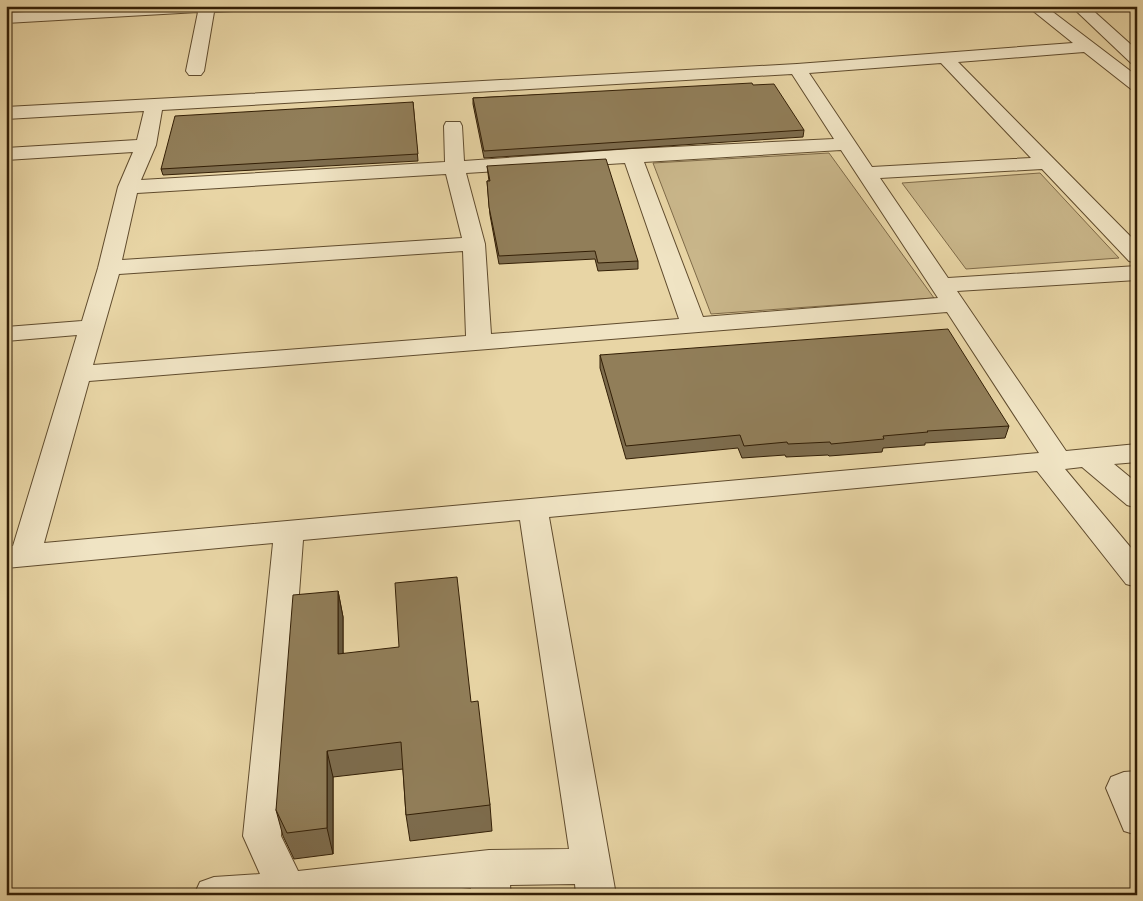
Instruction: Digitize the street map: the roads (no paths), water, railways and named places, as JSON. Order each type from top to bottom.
[{"type":"street","points":[[6,18],[233,6]]},
{"type":"street","points":[[1035,6],[1137,85]]},
{"type":"street","points":[[1079,6],[1137,59]]},
{"type":"street","points":[[195,71],[207,8]]},
{"type":"street","points":[[1119,44],[1137,43]]},
{"type":"street","points":[[6,113],[797,69],[1087,48]]},
{"type":"street","points":[[946,59],[1137,256]]},
{"type":"street","points":[[797,69],[949,295],[1051,461],[1137,576]]},
{"type":"street","points":[[154,105],[146,145],[128,187],[110,268],[78,374],[16,556],[1137,453]]},
{"type":"street","points":[[453,126],[455,169],[474,244],[479,342]]},
{"type":"street","points":[[128,187],[455,169],[632,156],[848,144]]},
{"type":"street","points":[[6,154],[146,145]]},
{"type":"street","points":[[632,156],[694,326]]},
{"type":"street","points":[[868,173],[1046,163]]},
{"type":"street","points":[[110,268],[474,244]]},
{"type":"street","points":[[78,374],[694,326],[1137,273]]},
{"type":"street","points":[[6,334],[92,327]]},
{"type":"street","points":[[1088,457],[1137,498]]},
{"type":"street","points":[[214,895],[490,881],[593,881],[533,508]]},
{"type":"street","points":[[287,892],[262,836],[289,531]]},
{"type":"street","points":[[1137,787],[1124,788],[1137,819]]}]
